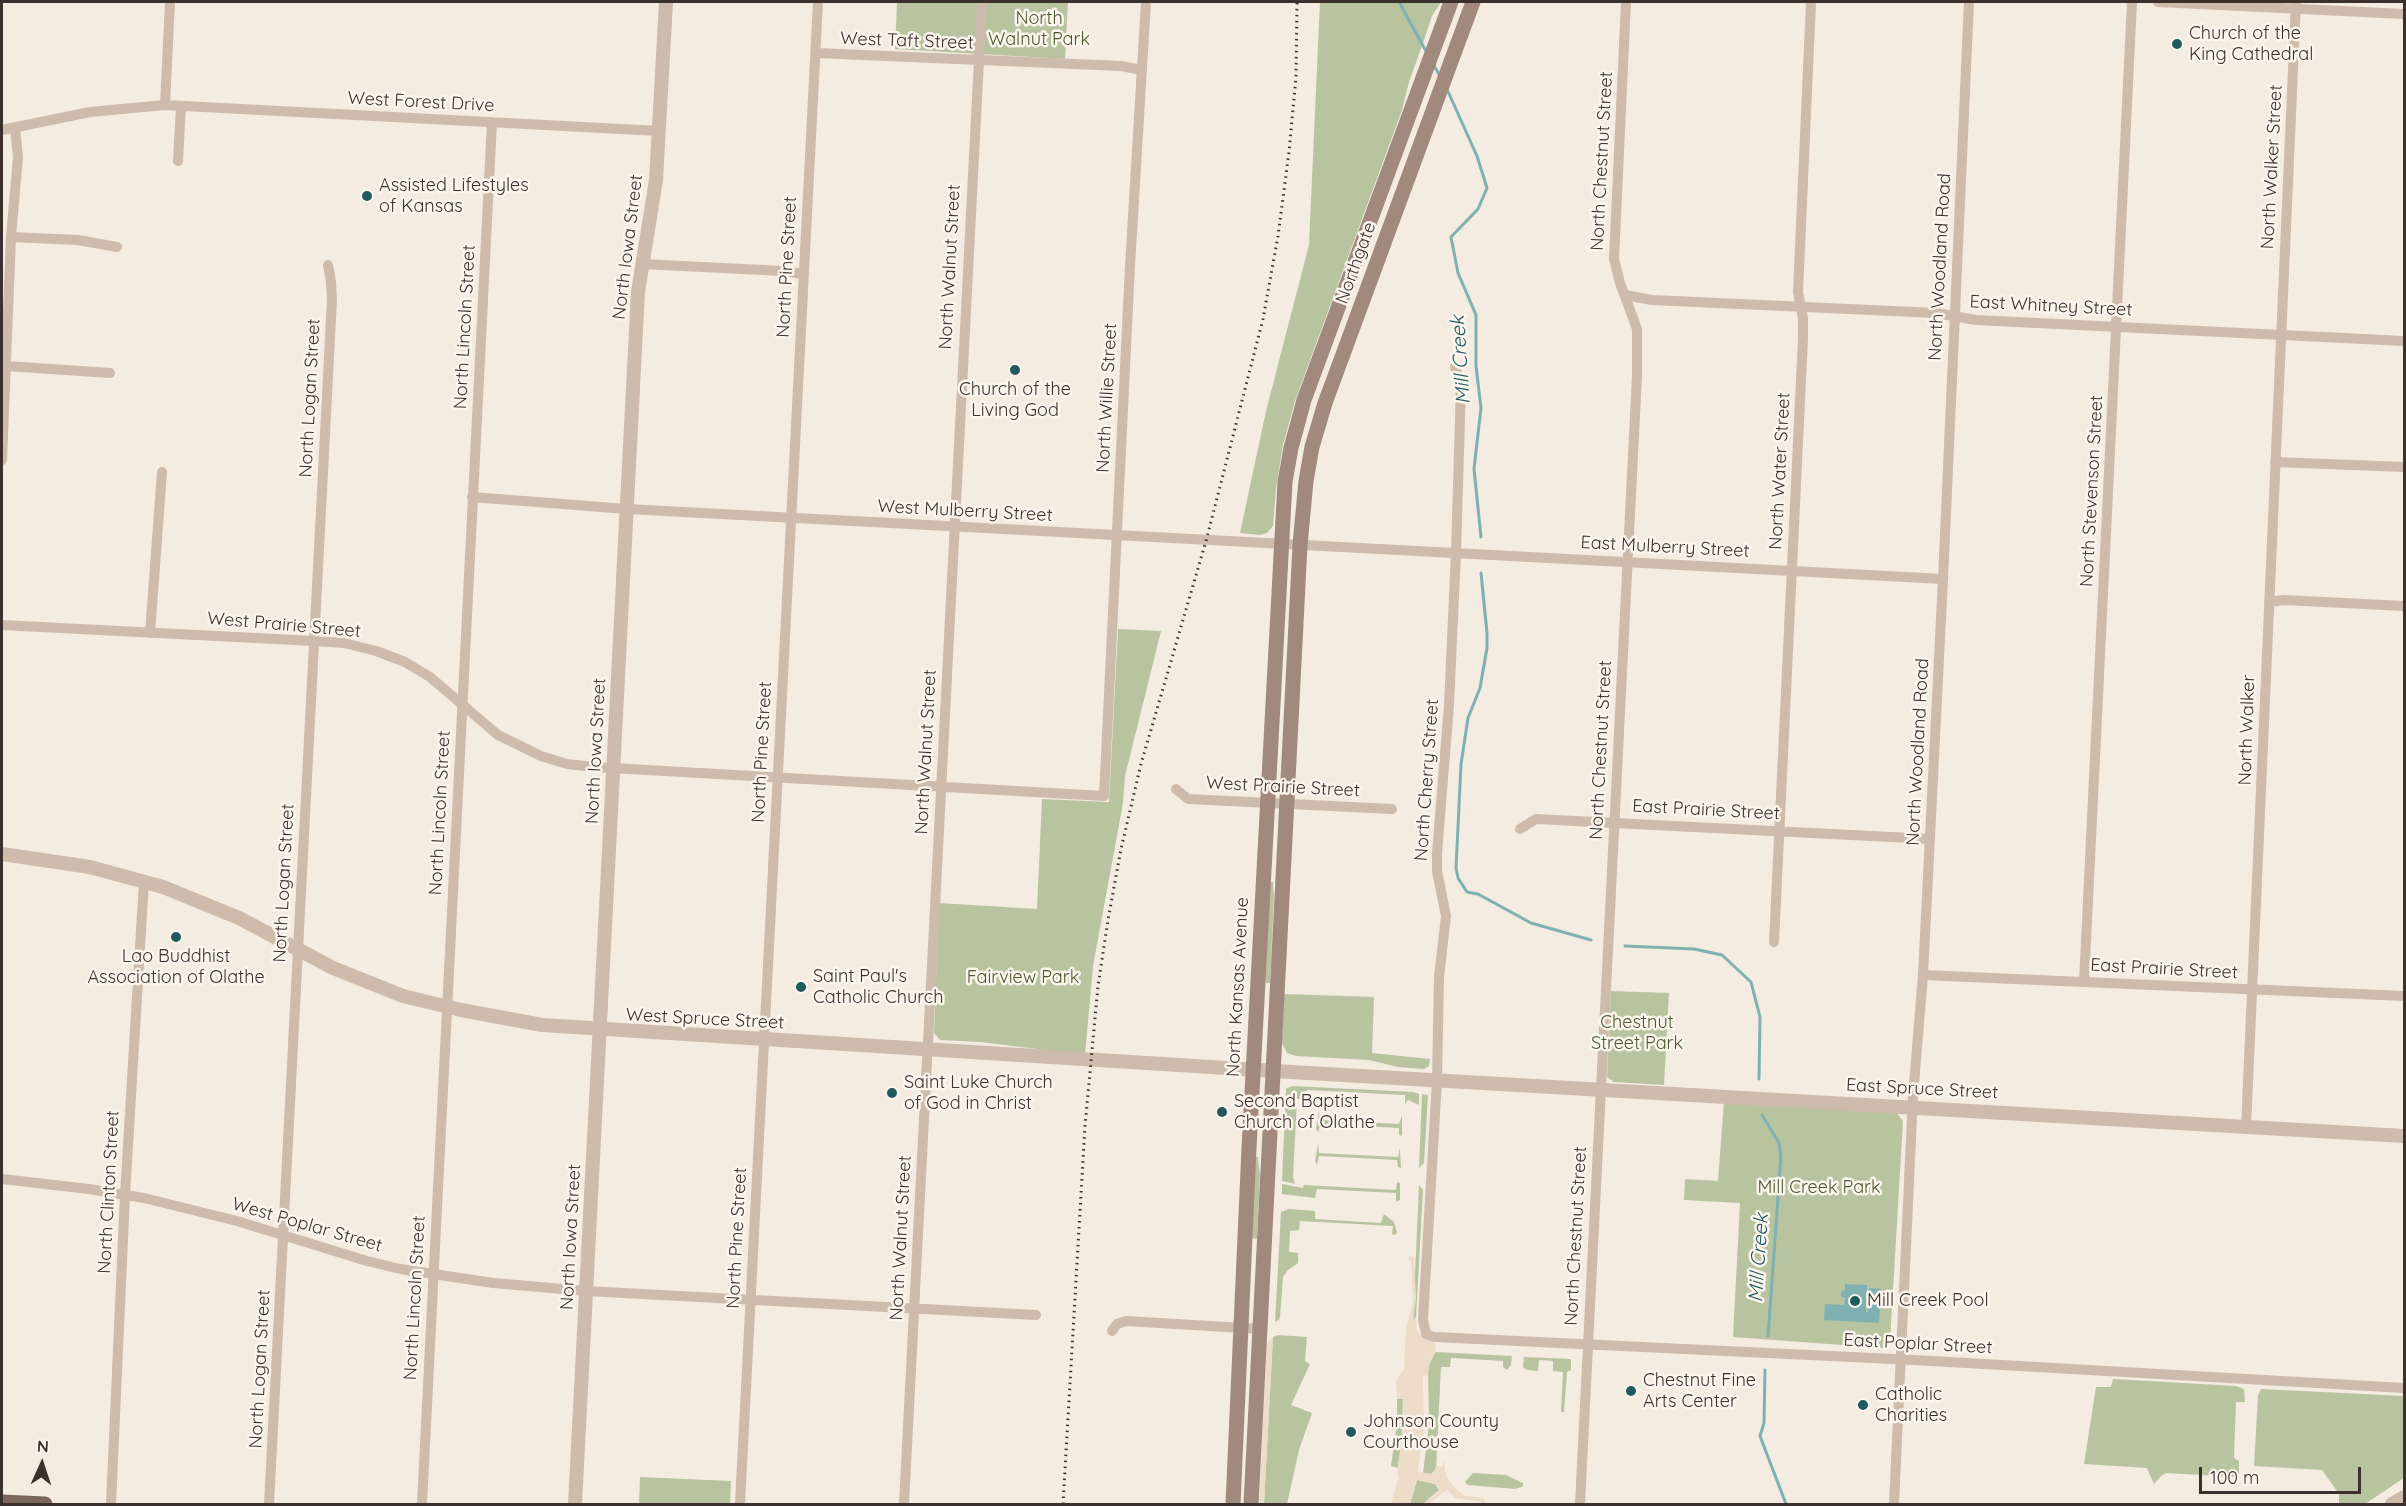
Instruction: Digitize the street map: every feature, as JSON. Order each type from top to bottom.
[{"type":"main road","name":"Northgate","points":[[1281,544],[1285,482],[1291,448],[1304,400],[1451,2]]},
{"type":"main road","name":"Northgate","points":[[1300,545],[1306,481],[1312,447],[1324,404],[1473,2]]},
{"type":"main road","name":"North Kansas Avenue","points":[[1233,1504],[1281,544]]},
{"type":"main road","points":[[1251,1504],[1300,545]]},
{"type":"main road","points":[[2,1502],[45,1504]]},
{"type":"street","points":[[165,105],[170,2]]},
{"type":"street","name":"North Iowa Street","points":[[575,1504],[638,292],[656,180],[666,2]]},
{"type":"street","name":"North Pine Street","points":[[740,1504],[802,274],[818,2]]},
{"type":"street","name":"North Walnut Street","points":[[904,1504],[981,2]]},
{"type":"street","name":"North Willie Street","points":[[1104,796],[1146,2]]},
{"type":"street","name":"North Chestnut Street","points":[[1580,1504],[1637,376],[1637,329],[1616,271],[1614,259],[1626,2]]},
{"type":"street","name":"North Water Street","points":[[1774,942],[1803,338],[1798,292],[1811,2]]},
{"type":"street","name":"North Woodland Road","points":[[1894,1504],[1912,1107],[1923,975],[1943,579],[1969,2]]},
{"type":"street","name":"North Stevenson Street","points":[[2084,982],[2132,2]]},
{"type":"street","points":[[2158,2],[2296,5],[2404,14]]},
{"type":"street","name":"North Walker Street","points":[[2281,335],[2296,5]]},
{"type":"street","name":"West Taft Street","points":[[816,53],[1122,66],[1142,69]]},
{"type":"street","name":"West Forest Drive","points":[[2,130],[90,112],[165,105],[659,131]]},
{"type":"street","points":[[178,161],[181,106]]},
{"type":"street","name":"North Lincoln Street","points":[[422,1504],[492,122]]},
{"type":"street","points":[[2,460],[11,237],[18,157],[15,128]]},
{"type":"street","points":[[11,237],[78,240],[117,247]]},
{"type":"street","points":[[642,264],[783,271],[802,274]]},
{"type":"street","name":"North Logan Street","points":[[269,1504],[332,300],[328,265]]},
{"type":"street","name":"East Whitney Street","points":[[1625,295],[1652,300],[1936,313],[1976,320],[2404,341]]},
{"type":"street","name":"North Walker","points":[[2246,1126],[2281,335]]},
{"type":"street","points":[[6,366],[110,373]]},
{"type":"street","name":"North Cherry Street","points":[[1429,1336],[1424,1329],[1423,1320],[1437,1080],[1439,977],[1446,916],[1437,871],[1437,853],[1449,705],[1461,385],[1455,367]]},
{"type":"street","points":[[2275,462],[2404,467]]},
{"type":"street","points":[[150,633],[162,472]]},
{"type":"street","name":"West Mulberry Street","points":[[472,497],[627,509],[1456,553]]},
{"type":"street","name":"East Mulberry Street","points":[[1456,553],[1943,579]]},
{"type":"street","points":[[2269,602],[2284,600],[2404,606]]},
{"type":"street","name":"West Prairie Street","points":[[2,625],[314,641],[344,644],[376,651],[405,662],[430,677],[498,735],[541,756],[567,764],[1104,796]]},
{"type":"street","name":"West Prairie Street","points":[[1176,789],[1188,799],[1392,809]]},
{"type":"street","name":"East Prairie Street","points":[[1520,829],[1536,819],[1930,839]]},
{"type":"street","name":"West Spruce Street","points":[[2,854],[90,867],[144,881],[194,898],[240,918],[297,950],[363,982],[404,996],[542,1025],[1437,1080]]},
{"type":"street","name":"North Clinton Street","points":[[111,1504],[125,1195],[144,881]]},
{"type":"street","name":"East Prairie Street","points":[[1923,975],[2404,996]]},
{"type":"street","name":"East Spruce Street","points":[[1437,1080],[2404,1136]]},
{"type":"street","name":"West Poplar Street","points":[[2,1179],[125,1195],[196,1210],[366,1261],[433,1274],[586,1291],[1036,1315]]},
{"type":"street","points":[[1112,1331],[1117,1324],[1126,1321],[1260,1329]]},
{"type":"street","name":"East Poplar Street","points":[[1429,1336],[2404,1388]]},
{"type":"street","points":[[2392,1504],[2404,1497]]},
{"type":"green space","name":"North Walnut Park","points":[[897,2],[1068,2],[1065,59],[895,49]]},
{"type":"green space","points":[[1320,2],[1441,2],[1432,16],[1409,82],[1402,110],[1295,401],[1283,445],[1273,526],[1267,533],[1260,535],[1240,533],[1266,411],[1309,245]]},
{"type":"green space","name":"Fairview Park","points":[[1118,629],[1161,631],[1125,776],[1123,803],[1093,966],[1085,1055],[980,1042],[940,1040],[934,1033],[939,903],[1037,909],[1042,799],[1109,802]]},
{"type":"green space","points":[[1268,882],[1273,882],[1274,896],[1270,983],[1266,983],[1264,975]]},
{"type":"green space","name":"Chestnut Street Park","points":[[1611,991],[1669,993],[1664,1085],[1614,1082],[1607,1077]]},
{"type":"green space","points":[[1284,994],[1374,997],[1372,1053],[1430,1059],[1429,1066],[1424,1069],[1398,1067],[1369,1060],[1296,1056],[1287,1053],[1282,1043]]},
{"type":"green space","points":[[1292,1086],[1413,1092],[1419,1094],[1419,1105],[1408,1100],[1405,1104],[1405,1095],[1307,1090],[1306,1098],[1297,1099],[1293,1177],[1295,1184],[1282,1181],[1286,1089]]},
{"type":"green space","points":[[1422,1094],[1428,1095],[1424,1163],[1419,1168]]},
{"type":"green space","name":"Mill Creek Park","points":[[1724,1101],[1896,1112],[1903,1121],[1890,1341],[1883,1348],[1733,1337],[1740,1203],[1684,1200],[1685,1179],[1718,1181]]},
{"type":"green space","points":[[1319,1111],[1320,1120],[1399,1124],[1402,1115],[1402,1134],[1399,1135],[1399,1128],[1321,1124],[1318,1132],[1316,1129]]},
{"type":"green space","points":[[1318,1144],[1319,1153],[1398,1157],[1400,1148],[1401,1168],[1398,1167],[1397,1160],[1319,1156],[1317,1165],[1315,1161]]},
{"type":"green space","points":[[1254,1157],[1258,1157],[1260,1175],[1257,1239],[1252,1238],[1251,1234]]},
{"type":"green space","points":[[1397,1182],[1400,1183],[1400,1200],[1396,1202],[1396,1193],[1317,1189],[1315,1198],[1282,1194],[1282,1184],[1303,1188],[1304,1185],[1396,1190]]},
{"type":"green space","points":[[1419,1185],[1423,1190],[1416,1317],[1413,1320]]},
{"type":"green space","points":[[1289,1209],[1315,1211],[1315,1219],[1381,1223],[1384,1214],[1394,1222],[1397,1232],[1395,1235],[1392,1234],[1393,1226],[1300,1221],[1299,1230],[1290,1231],[1289,1252],[1298,1253],[1298,1263],[1283,1277],[1280,1317],[1275,1322],[1281,1212]]},
{"type":"green space","points":[[1278,1335],[1307,1337],[1305,1361],[1310,1364],[1291,1405],[1312,1413],[1299,1450],[1287,1504],[1264,1504],[1273,1337]]},
{"type":"green space","points":[[1435,1352],[1512,1356],[1511,1365],[1507,1370],[1503,1367],[1503,1361],[1451,1358],[1450,1367],[1441,1367],[1436,1469],[1431,1474],[1423,1473],[1429,1424],[1428,1368]]},
{"type":"green space","points":[[1524,1357],[1571,1359],[1571,1370],[1567,1372],[1564,1412],[1561,1412],[1563,1372],[1553,1371],[1553,1361],[1539,1360],[1538,1371],[1527,1370],[1523,1367]]},
{"type":"green space","points":[[2113,1379],[2236,1386],[2244,1389],[2245,1402],[2236,1402],[2234,1458],[2239,1461],[2239,1474],[2236,1477],[2166,1473],[2154,1484],[2147,1468],[2084,1464],[2096,1387],[2111,1387]]},
{"type":"green space","points":[[2261,1389],[2404,1396],[2404,1478],[2365,1504],[2339,1504],[2339,1494],[2322,1470],[2254,1466],[2258,1395]]},
{"type":"green space","points":[[1403,1398],[1402,1438],[1398,1468],[1391,1466],[1397,1425],[1397,1399]]},
{"type":"green space","points":[[1473,1473],[1506,1475],[1523,1483],[1523,1486],[1515,1489],[1468,1485],[1465,1482]]},
{"type":"green space","points":[[640,1477],[731,1481],[730,1504],[639,1504]]},
{"type":"green space","points":[[1417,1480],[1435,1484],[1439,1490],[1423,1504],[1410,1504]]},
{"type":"shaded area","points":[[1409,1256],[1414,1257],[1416,1299],[1413,1320],[1416,1317],[1417,1330],[1423,1338],[1435,1343],[1436,1352],[1430,1361],[1428,1375],[1423,1376],[1424,1425],[1418,1472],[1433,1474],[1436,1466],[1442,1467],[1444,1460],[1446,1477],[1458,1491],[1466,1496],[1483,1498],[1486,1504],[1455,1498],[1447,1490],[1428,1504],[1423,1504],[1438,1493],[1439,1487],[1417,1480],[1410,1504],[1391,1504],[1399,1476],[1397,1475],[1404,1416],[1403,1399],[1397,1399],[1396,1381],[1404,1369],[1406,1329],[1413,1301]]},
{"type":"shaded area","points":[[1273,1337],[1264,1504],[1259,1504],[1267,1343]]},
{"type":"water","name":"Mill Creek Pool","points":[[1845,1284],[1867,1285],[1866,1313],[1868,1312],[1869,1288],[1881,1289],[1879,1323],[1824,1320],[1825,1304],[1844,1305],[1845,1298],[1841,1296],[1841,1292],[1845,1290]]},
{"type":"waterway","name":"Mill Creek","points":[[1399,2],[1427,53]]},
{"type":"waterway","name":"Mill Creek","points":[[1433,64],[1440,76]]},
{"type":"waterway","name":"Mill Creek","points":[[1446,87],[1477,156],[1487,188],[1478,209],[1451,237],[1458,273],[1476,315],[1476,366],[1481,408],[1474,469],[1481,537]]},
{"type":"waterway","name":"Mill Creek","points":[[1481,573],[1487,648],[1480,688],[1468,718],[1461,764],[1456,868],[1458,878],[1467,892],[1478,894],[1531,923],[1591,940]]},
{"type":"waterway","name":"Mill Creek","points":[[1625,946],[1694,949],[1722,955],[1751,982],[1760,1017],[1759,1079]]},
{"type":"waterway","name":"Mill Creek","points":[[1762,1115],[1779,1143],[1781,1156],[1768,1336]]},
{"type":"waterway","name":"Mill Creek","points":[[1765,1370],[1764,1423],[1760,1436],[1786,1504]]},
{"type":"railway","points":[[1063,1504],[1085,1126],[1098,986],[1108,920],[1121,849],[1141,764],[1206,541],[1263,319],[1278,236],[1289,152],[1296,77],[1297,2]]},
{"type":"place","name":"Church of the King Cathedral","points":[[2177,44]]},
{"type":"place","name":"Assisted Lifestyles of Kansas","points":[[367,196]]},
{"type":"place","name":"Church of the Living God","points":[[1015,370]]},
{"type":"place","name":"Lao Buddhist Association of Olathe","points":[[176,937]]},
{"type":"place","name":"Saint Paul's Catholic Church","points":[[801,987]]},
{"type":"place","name":"Saint Luke Church of God in Christ","points":[[892,1093]]},
{"type":"place","name":"Second Baptist Church of Olathe","points":[[1222,1112]]},
{"type":"place","name":"Mill Creek Pool","points":[[1855,1301]]},
{"type":"place","name":"Chestnut Fine Arts Center","points":[[1631,1391]]},
{"type":"place","name":"Catholic Charities","points":[[1863,1405]]},
{"type":"place","name":"Johnson County Courthouse","points":[[1351,1432]]}]
